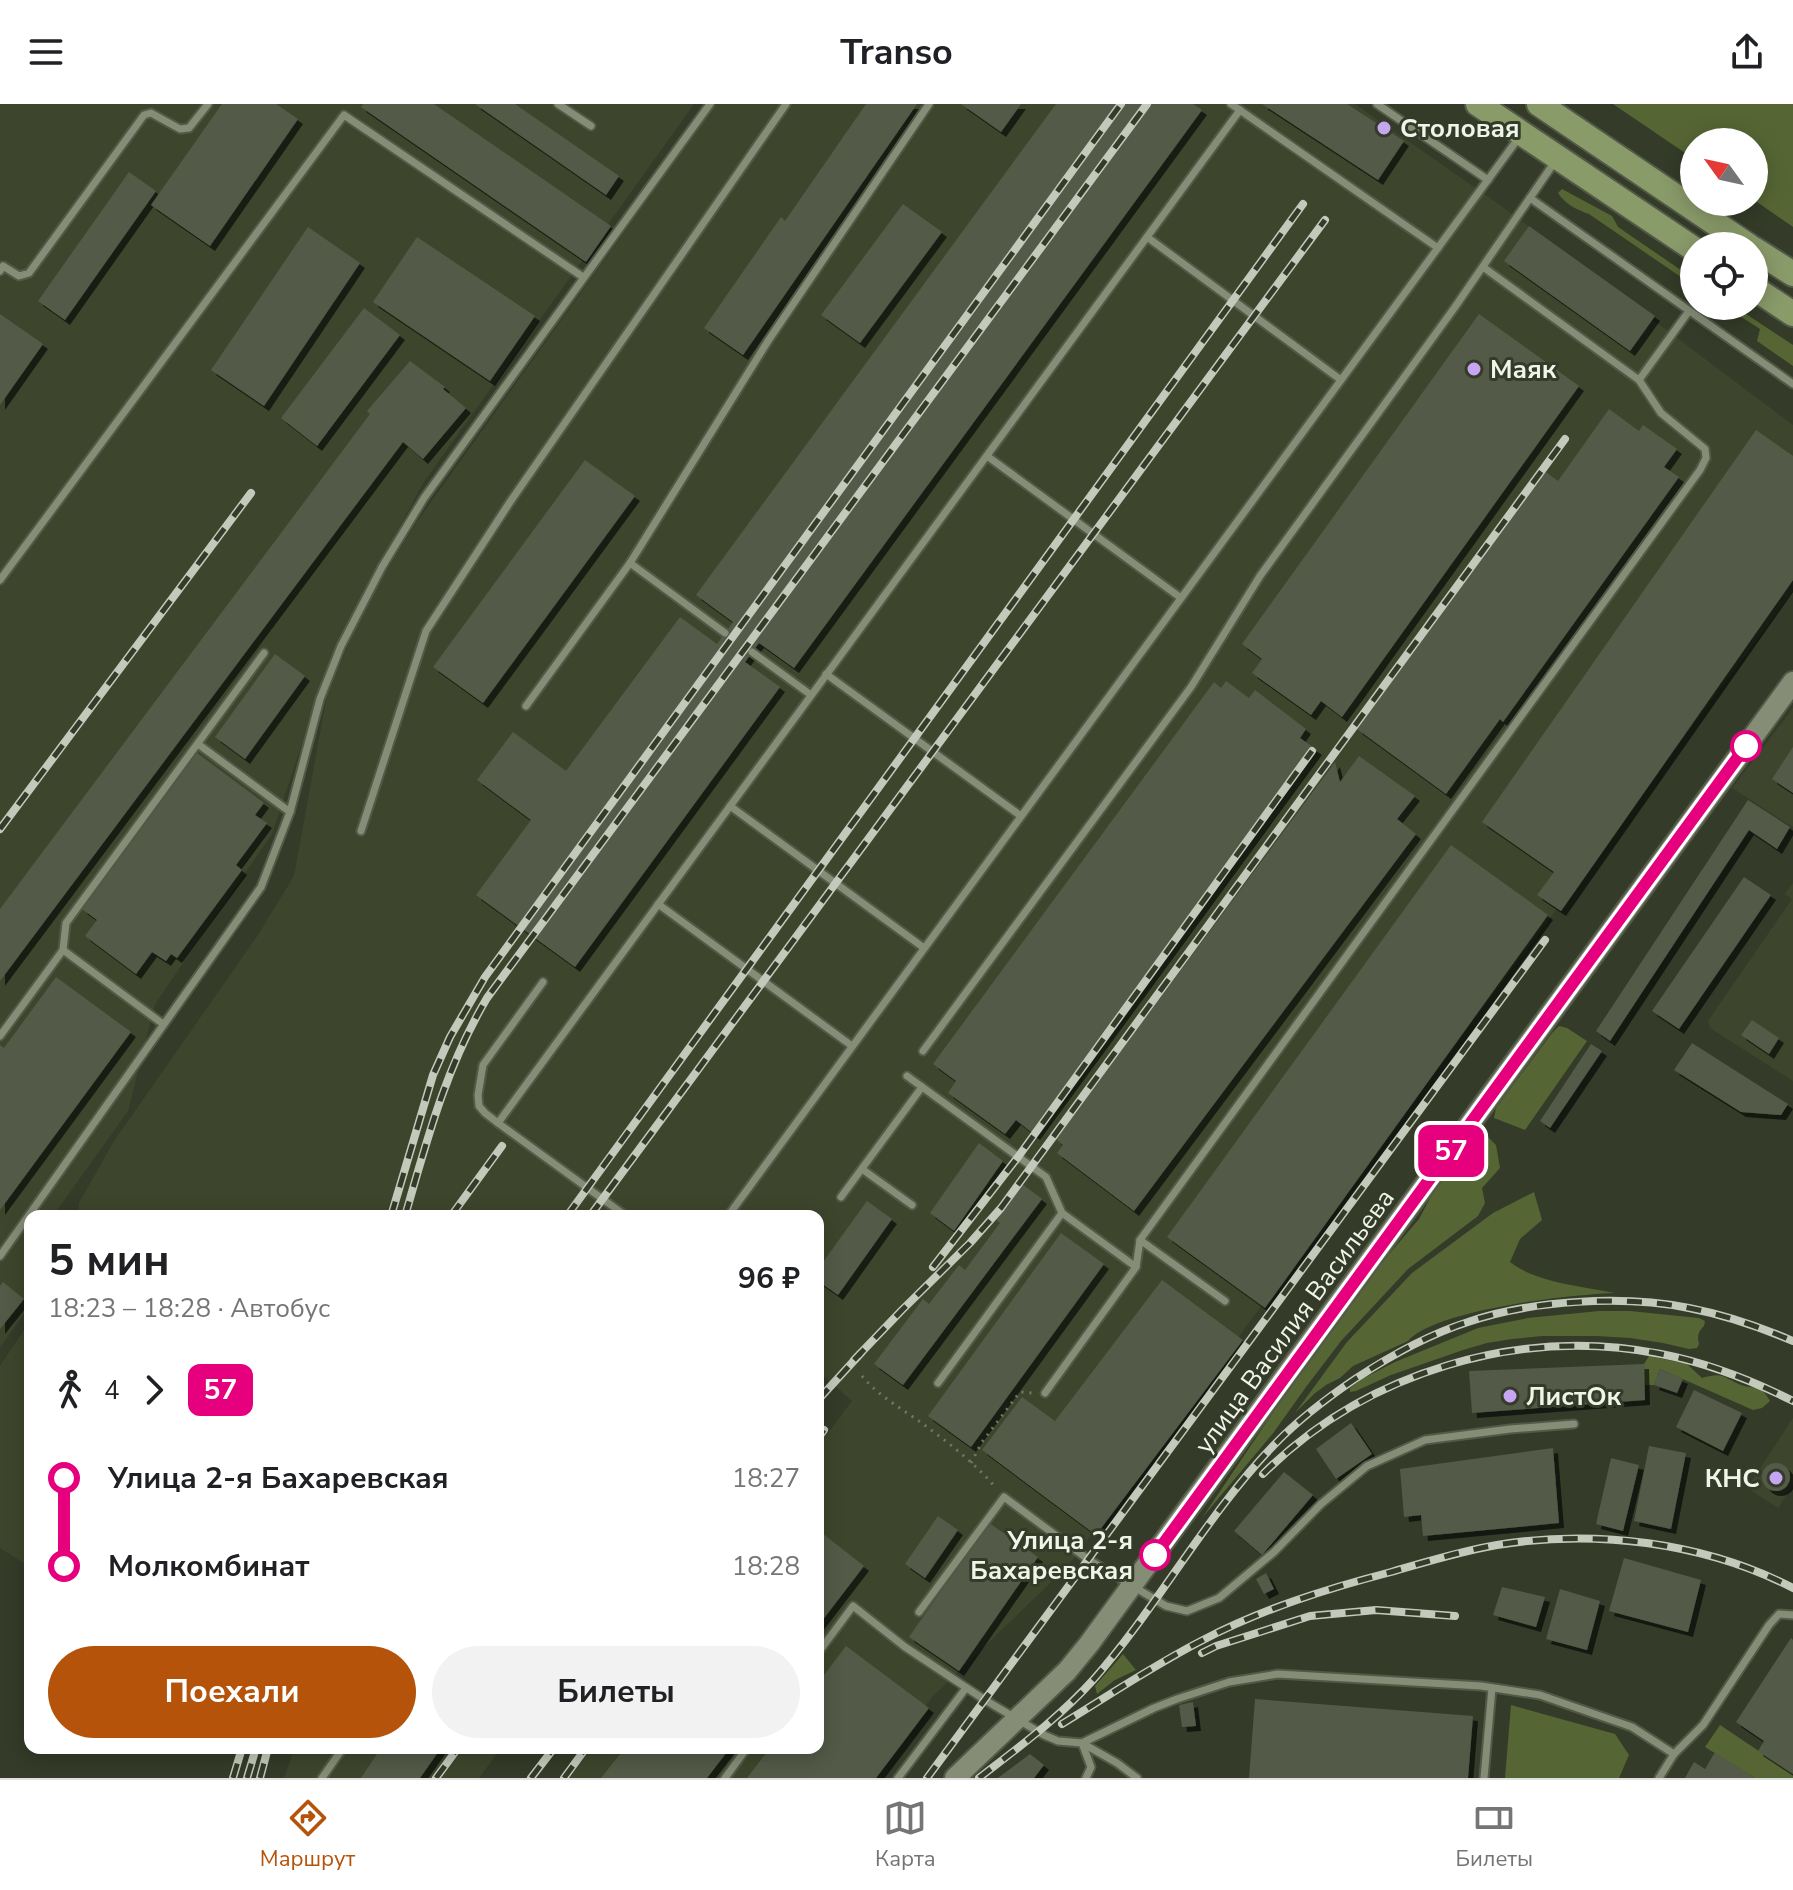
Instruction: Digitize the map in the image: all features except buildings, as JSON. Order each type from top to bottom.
[{"type":"main road","points":[[1478,104],[1680,240]]},
{"type":"main road","points":[[1539,104],[1728,232]]},
{"type":"main road","points":[[1768,258],[1793,274]]},
{"type":"main road","points":[[1768,297],[1793,314]]},
{"type":"main road","name":"улица Василия Васильева","points":[[955,1778],[1067,1671],[1793,683]]},
{"type":"lane","points":[[1,267],[19,276],[29,273],[144,115],[151,113],[180,129],[189,128],[208,104]]},
{"type":"lane","points":[[558,104],[591,126]]},
{"type":"lane","points":[[32,1210],[261,887],[290,812],[320,699],[341,646],[382,567],[424,498],[710,104]]},
{"type":"lane","points":[[361,831],[426,631],[510,502],[786,104]]},
{"type":"lane","points":[[526,706],[630,563],[768,341],[929,104]]},
{"type":"lane","points":[[1231,104],[1438,248]]},
{"type":"lane","points":[[1377,104],[1488,180]]},
{"type":"lane","points":[[498,1123],[1240,110]]},
{"type":"lane","points":[[0,580],[344,115],[583,277]]},
{"type":"lane","points":[[732,1210],[1522,134]]},
{"type":"lane","points":[[923,1051],[1191,687],[1260,576],[1483,267],[1557,158]]},
{"type":"lane","points":[[1530,198],[1680,305]]},
{"type":"lane","points":[[1147,237],[1341,380]]},
{"type":"lane","points":[[1045,1393],[1136,1267],[1140,1240],[1706,458],[1705,449],[1661,413],[1639,380],[1483,267]]},
{"type":"lane","points":[[1639,380],[1682,320]]},
{"type":"lane","points":[[1702,320],[1793,384]]},
{"type":"lane","points":[[987,456],[1181,598]]},
{"type":"lane","points":[[630,563],[725,633]]},
{"type":"lane","points":[[752,652],[811,695]]},
{"type":"lane","points":[[0,1036],[63,950],[66,923],[264,653]]},
{"type":"lane","points":[[826,674],[1021,816]]},
{"type":"lane","points":[[198,744],[290,812]]},
{"type":"lane","points":[[730,806],[924,948]]},
{"type":"lane","points":[[658,904],[852,1046]]},
{"type":"lane","points":[[63,950],[163,1024]]},
{"type":"lane","points":[[543,982],[483,1065],[479,1106],[618,1210]]},
{"type":"lane","points":[[907,1076],[1046,1177],[1062,1213],[1136,1267]]},
{"type":"lane","points":[[841,1197],[922,1087]]},
{"type":"lane","points":[[862,1169],[912,1205]]},
{"type":"lane","points":[[938,1383],[1062,1213]]},
{"type":"lane","points":[[0,1256],[24,1222]]},
{"type":"lane","points":[[1140,1240],[1225,1301]]},
{"type":"lane","points":[[919,1612],[1004,1497],[1089,1560],[1166,1606],[1187,1611],[1219,1598],[1367,1466],[1425,1440],[1574,1424]]},
{"type":"lane","points":[[824,1645],[853,1606],[905,1647],[966,1688],[1044,1735],[1058,1741],[1082,1743],[1137,1778]]},
{"type":"lane","points":[[1659,1778],[1674,1754],[1703,1725],[1769,1625],[1779,1614],[1793,1615]]},
{"type":"lane","points":[[1082,1743],[1177,1699],[1229,1682],[1278,1674],[1492,1688],[1540,1695],[1632,1727],[1674,1754]]},
{"type":"lane","points":[[898,1778],[966,1688]]},
{"type":"lane","points":[[1484,1778],[1492,1688]]},
{"type":"lane","points":[[1082,1743],[1091,1767],[1086,1778]]},
{"type":"lane","points":[[322,1778],[339,1754]]},
{"type":"lane","points":[[725,1778],[743,1754]]},
{"type":"path","points":[[862,1376],[872,1388],[971,1463],[1004,1497]]},
{"type":"path","points":[[971,1463],[982,1442],[1020,1392],[1045,1393]]},
{"type":"shaded area","points":[[0,104],[694,104],[423,483],[332,653],[272,834],[155,1004],[128,1111],[57,1210],[24,1210],[24,1314],[0,1347]]},
{"type":"shaded area","points":[[716,104],[1355,104],[1500,205],[1793,425],[1793,591],[1068,1566],[933,1696],[870,1778],[569,1778],[587,1754],[824,1754],[824,1438],[852,1401],[824,1376],[824,1210],[79,1210],[79,1203],[114,1141],[258,935],[294,876],[327,695],[365,605],[416,523]]},
{"type":"shaded area","points":[[1793,708],[1793,827],[1732,788]]},
{"type":"shaded area","points":[[1793,883],[1793,1081],[1710,1028],[1708,1021],[1792,899],[1785,894]]},
{"type":"shaded area","points":[[24,1330],[24,1563],[0,1548],[0,1366]]},
{"type":"shaded area","points":[[1793,1418],[1793,1485],[1778,1508],[1747,1488]]},
{"type":"shaded area","points":[[293,1754],[497,1754],[479,1778],[284,1778]]},
{"type":"green space","points":[[1613,104],[1793,104],[1793,227],[1768,210],[1768,128],[1680,128],[1680,149]]},
{"type":"green space","points":[[1562,189],[1612,216],[1618,227],[1680,269],[1680,276],[1568,203],[1558,193]]},
{"type":"green space","points":[[1746,320],[1755,320],[1793,345],[1793,366],[1757,341],[1760,329]]},
{"type":"green space","points":[[1559,1026],[1587,1041],[1525,1130],[1494,1118],[1496,1108]]},
{"type":"green space","points":[[1489,1138],[1496,1145],[1500,1168],[1482,1188],[1485,1203],[1478,1216],[1408,1269],[1341,1341],[1274,1432],[1202,1518],[1299,1374],[1373,1273],[1419,1219],[1435,1189],[1469,1147]]},
{"type":"green space","points":[[1534,1192],[1542,1220],[1520,1239],[1510,1262],[1546,1279],[1615,1293],[1538,1300],[1445,1321],[1353,1366],[1314,1394],[1295,1413],[1347,1342],[1412,1273],[1493,1213]]},
{"type":"green space","points":[[1630,1311],[1705,1321],[1698,1334],[1697,1348],[1597,1336],[1512,1339],[1463,1350],[1350,1392],[1350,1388],[1362,1379],[1395,1362],[1478,1328],[1528,1318]]},
{"type":"green space","points":[[1649,1356],[1687,1364],[1702,1378],[1719,1375],[1757,1388],[1770,1401],[1762,1408],[1753,1410],[1660,1369],[1654,1385],[1645,1385],[1644,1364]]},
{"type":"green space","points":[[1123,1654],[1136,1670],[1115,1680],[1097,1694],[1095,1686]]},
{"type":"green space","points":[[1511,1705],[1615,1734],[1629,1755],[1619,1778],[1505,1778]]},
{"type":"green space","points":[[1720,1725],[1793,1774],[1793,1778],[1755,1778],[1705,1747]]},
{"type":"railway","points":[[393,1210],[433,1075],[450,1037],[485,977],[1121,104]]},
{"type":"railway","points":[[407,1210],[449,1077],[487,998],[1147,104]]},
{"type":"railway","points":[[571,1210],[1303,204]]},
{"type":"railway","points":[[594,1210],[1325,220]]},
{"type":"railway","points":[[854,1360],[1001,1208],[1565,439]]},
{"type":"railway","points":[[0,829],[251,493]]},
{"type":"railway","points":[[933,1267],[1018,1157],[1312,751]]},
{"type":"railway","points":[[927,1778],[1545,940]]},
{"type":"railway","points":[[455,1210],[502,1146]]},
{"type":"railway","points":[[979,1778],[1053,1719],[1094,1679],[1118,1651],[1227,1500],[1275,1444],[1334,1394],[1409,1347],[1453,1327],[1493,1315],[1549,1304],[1607,1301],[1663,1304],[1702,1311],[1793,1341]]},
{"type":"railway","points":[[1263,1474],[1304,1438],[1349,1408],[1397,1384],[1447,1365],[1500,1353],[1553,1347],[1607,1347],[1661,1354],[1729,1373],[1793,1401]]},
{"type":"railway","points":[[824,1393],[861,1353]]},
{"type":"railway","points":[[1062,1724],[1167,1660],[1248,1619],[1342,1585],[1484,1547],[1572,1538],[1648,1543],[1723,1560],[1793,1588]]},
{"type":"railway","points":[[1202,1653],[1310,1616],[1376,1610],[1455,1616]]},
{"type":"railway","points":[[233,1778],[240,1754]]},
{"type":"railway","points":[[247,1778],[254,1754]]},
{"type":"railway","points":[[260,1778],[266,1754]]},
{"type":"railway","points":[[436,1778],[454,1754]]},
{"type":"railway","points":[[531,1778],[549,1754]]},
{"type":"railway","points":[[564,1778],[582,1754]]},
{"type":"bus line","name":"57","points":[[1155,1555],[1746,746]]},
{"type":"place","name":"Столовая","points":[[1384,128]]},
{"type":"place","name":"Маяк","points":[[1474,369]]},
{"type":"place","name":"ЛистОк","points":[[1510,1396]]},
{"type":"place","name":"КНС","points":[[1776,1478]]},
{"type":"place","name":"Улица 2-я Бахаревская","points":[[1155,1555]]}]
